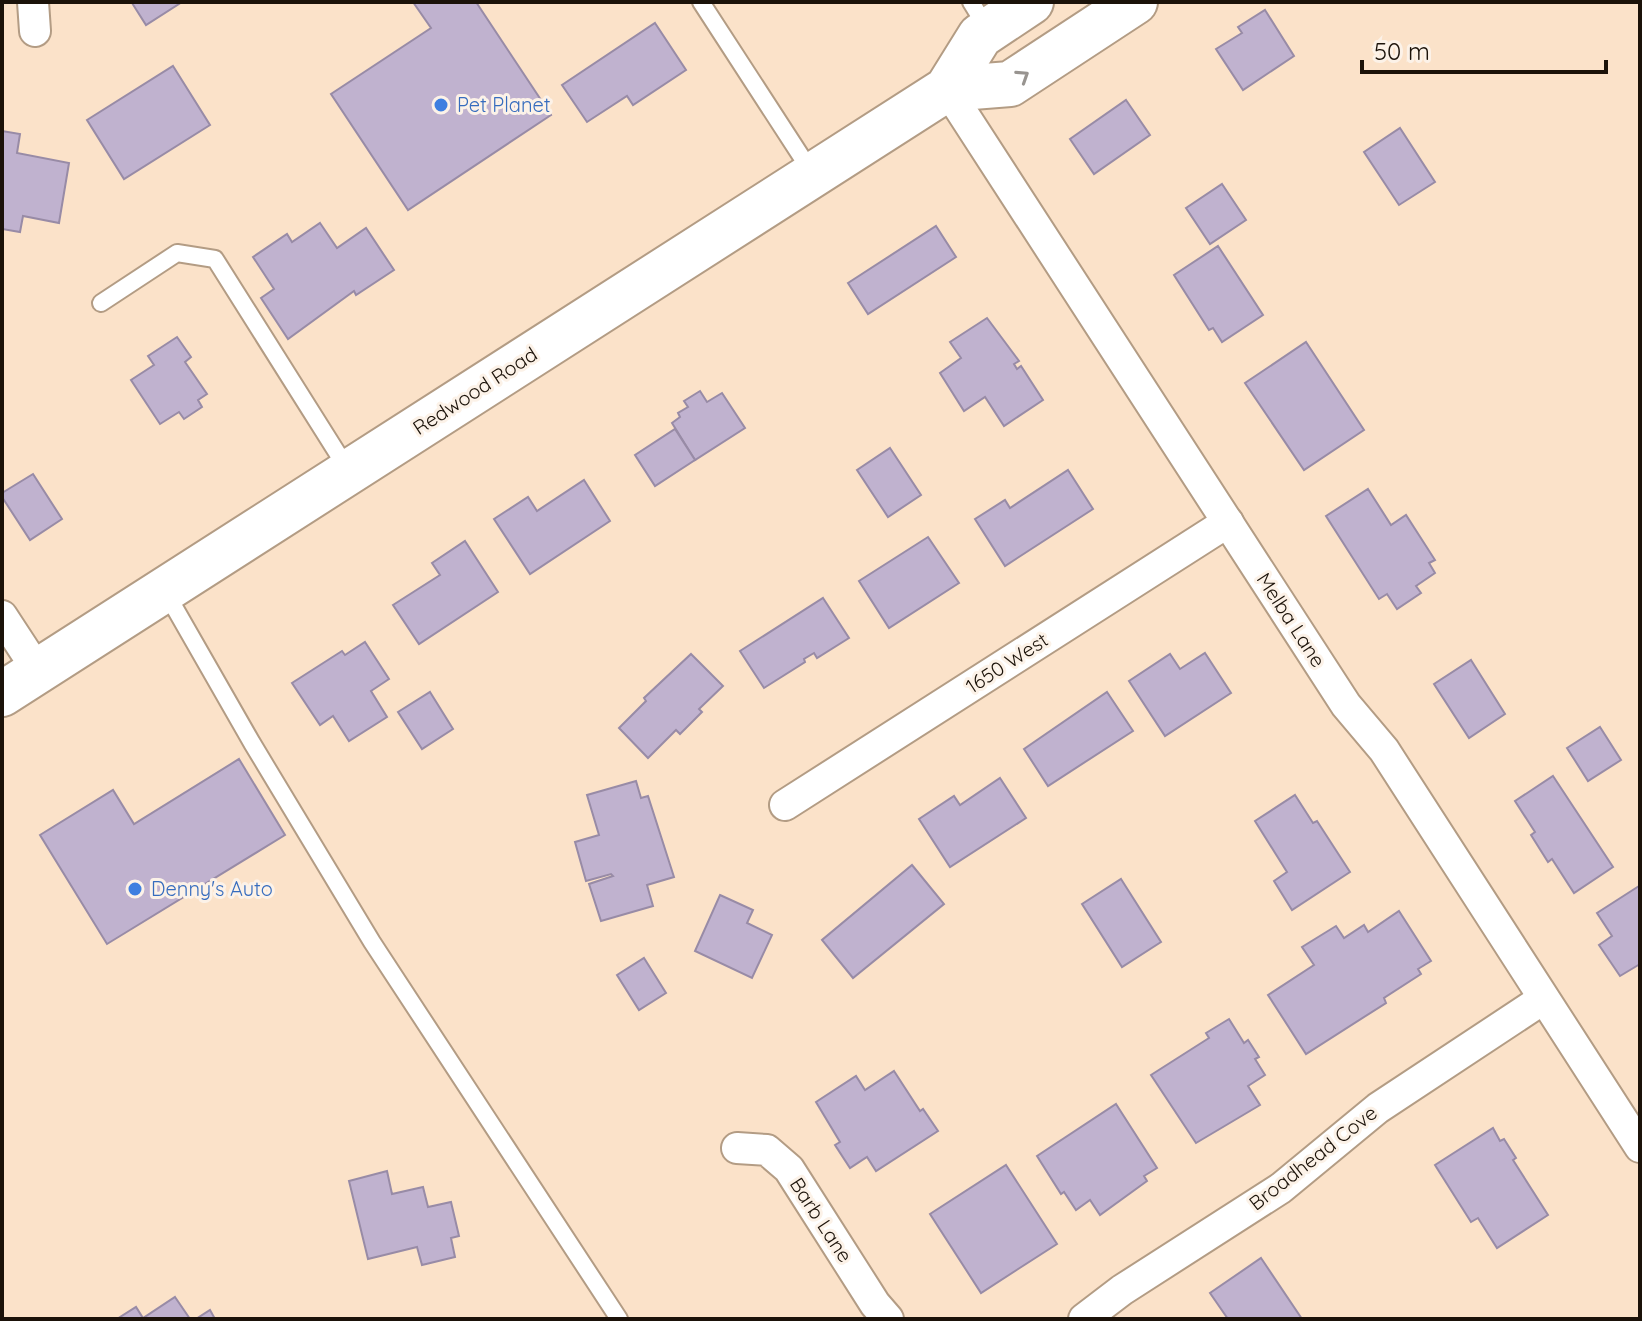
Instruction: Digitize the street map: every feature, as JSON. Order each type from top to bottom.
[{"type":"main road","name":"Redwood Road","points":[[20,683],[947,89],[980,36],[980,16],[1031,2]]},
{"type":"main road","name":"Redwood Road","points":[[947,89],[1010,84],[1135,2]]},
{"type":"street","name":"Melba Lane","points":[[947,89],[1346,705],[1384,750],[1640,1147]]},
{"type":"street","name":"1650 West","points":[[785,805],[1228,522]]},
{"type":"street","points":[[2,616],[20,683]]},
{"type":"street","name":"Broadhead Cove","points":[[1084,1319],[1122,1290],[1281,1188],[1378,1108],[1543,999]]},
{"type":"street","name":"Barb Lane","points":[[737,1148],[767,1150],[789,1169],[888,1319]]},
{"type":"lane","points":[[701,2],[813,175]]},
{"type":"lane","points":[[101,303],[177,253],[215,259],[349,472]]},
{"type":"lane","points":[[164,590],[372,942],[619,1319]]},
{"type":"building","points":[[134,2],[182,2],[146,25]]},
{"type":"building","name":"Pet Planet","points":[[413,2],[476,2],[551,115],[408,210],[331,94],[431,28]]},
{"type":"building","points":[[1265,10],[1294,56],[1243,90],[1216,49],[1242,33],[1238,27]]},
{"type":"building","points":[[655,23],[686,70],[633,105],[627,96],[587,122],[562,85]]},
{"type":"building","points":[[173,66],[210,125],[124,179],[87,120]]},
{"type":"building","points":[[1126,100],[1150,135],[1094,174],[1070,139]]},
{"type":"building","points":[[1400,128],[1435,182],[1399,205],[1364,152]]},
{"type":"building","points":[[2,131],[20,134],[17,153],[69,163],[59,223],[23,216],[20,232],[2,229]]},
{"type":"building","points":[[1222,184],[1246,220],[1210,244],[1186,208]]},
{"type":"building","points":[[320,223],[337,248],[366,228],[394,270],[356,295],[354,291],[288,339],[261,298],[274,289],[253,257],[287,234],[292,242]]},
{"type":"building","points":[[936,226],[956,257],[868,314],[848,283]]},
{"type":"building","points":[[1218,246],[1263,315],[1222,342],[1213,328],[1209,330],[1174,275]]},
{"type":"building","points":[[987,318],[1019,361],[1014,364],[1017,369],[1021,366],[1043,400],[1004,426],[985,397],[964,411],[940,373],[961,358],[950,342]]},
{"type":"building","points":[[177,337],[191,357],[185,362],[207,394],[198,400],[202,407],[184,419],[179,412],[160,424],[131,380],[154,365],[148,356]]},
{"type":"building","points":[[1306,342],[1364,430],[1304,470],[1245,383]]},
{"type":"building","points":[[700,391],[707,402],[722,393],[745,428],[695,460],[672,423],[680,417],[678,413],[688,407],[684,401]]},
{"type":"building","points":[[675,429],[695,460],[655,486],[635,455]]},
{"type":"building","points":[[890,448],[921,495],[888,517],[857,470]]},
{"type":"building","points":[[1068,470],[1093,509],[1005,566],[975,519],[1005,500],[1010,508]]},
{"type":"building","points":[[33,474],[62,519],[30,540],[2,493]]},
{"type":"building","points":[[584,480],[610,521],[530,574],[494,519],[528,497],[537,511]]},
{"type":"building","points":[[1368,489],[1391,525],[1406,515],[1435,560],[1429,563],[1435,573],[1416,586],[1421,593],[1397,609],[1387,594],[1379,599],[1326,516]]},
{"type":"building","points":[[928,537],[959,583],[889,628],[859,581]]},
{"type":"building","points":[[465,541],[498,592],[419,644],[393,605],[440,575],[432,563]]},
{"type":"building","points":[[823,598],[849,638],[817,658],[814,653],[764,688],[740,651]]},
{"type":"building","points":[[365,642],[389,679],[371,691],[387,717],[349,741],[333,716],[320,725],[292,683],[342,651],[345,655]]},
{"type":"building","points":[[1205,653],[1231,693],[1165,736],[1129,681],[1170,654],[1180,669]]},
{"type":"building","points":[[691,654],[723,686],[699,709],[702,712],[680,734],[676,730],[648,758],[619,728],[646,701],[644,698]]},
{"type":"building","points":[[1471,660],[1505,714],[1469,738],[1434,684]]},
{"type":"building","points":[[430,692],[453,729],[422,749],[398,712]]},
{"type":"building","points":[[1107,692],[1133,731],[1048,786],[1024,749]]},
{"type":"building","points":[[1600,727],[1621,760],[1588,781],[1567,748]]},
{"type":"building","name":"Denny's Auto","points":[[239,759],[285,835],[107,944],[40,835],[113,790],[134,824]]},
{"type":"building","points":[[1553,776],[1613,867],[1574,893],[1552,859],[1548,862],[1531,835],[1535,832],[1515,801]]},
{"type":"building","points":[[1000,778],[1026,818],[950,867],[919,819],[954,796],[960,805]]},
{"type":"building","points":[[636,781],[641,798],[648,796],[674,877],[647,885],[653,906],[601,921],[589,884],[613,876],[586,881],[575,842],[599,835],[587,795]]},
{"type":"building","points":[[1295,795],[1313,823],[1317,821],[1350,872],[1292,910],[1274,881],[1287,872],[1255,821]]},
{"type":"building","points":[[912,865],[944,904],[853,978],[822,940]]},
{"type":"building","points":[[1121,879],[1161,942],[1122,967],[1082,904]]},
{"type":"building","points":[[1639,886],[1640,964],[1620,976],[1599,945],[1612,936],[1597,913]]},
{"type":"building","points":[[720,895],[753,910],[747,923],[772,935],[752,978],[695,951]]},
{"type":"building","points":[[1399,911],[1431,961],[1418,969],[1421,974],[1384,998],[1386,1003],[1306,1054],[1268,995],[1314,965],[1302,947],[1336,926],[1344,938],[1364,925],[1368,932]]},
{"type":"building","points":[[644,958],[666,993],[639,1010],[617,975]]},
{"type":"building","points":[[1229,1019],[1244,1043],[1248,1040],[1259,1057],[1255,1059],[1265,1075],[1248,1086],[1260,1105],[1196,1143],[1151,1075],[1209,1038],[1206,1033]]},
{"type":"building","points":[[894,1071],[920,1111],[923,1109],[938,1131],[876,1171],[867,1157],[850,1168],[835,1145],[840,1142],[816,1102],[856,1076],[865,1090]]},
{"type":"building","points":[[1116,1104],[1157,1168],[1144,1176],[1147,1181],[1100,1215],[1090,1200],[1076,1210],[1064,1192],[1061,1194],[1037,1156]]},
{"type":"building","points":[[1493,1128],[1500,1141],[1504,1139],[1516,1158],[1513,1160],[1548,1215],[1497,1248],[1478,1218],[1471,1222],[1435,1165]]},
{"type":"building","points":[[1006,1165],[1057,1244],[981,1293],[930,1214]]},
{"type":"building","points":[[387,1171],[392,1194],[423,1187],[428,1207],[451,1202],[459,1236],[451,1238],[455,1257],[422,1265],[417,1247],[368,1259],[349,1181]]},
{"type":"building","points":[[1261,1258],[1302,1319],[1228,1319],[1210,1293]]},
{"type":"building","points":[[175,1297],[190,1319],[117,1319],[136,1307],[143,1318]]},
{"type":"building","points":[[210,1310],[215,1319],[196,1319]]},
{"type":"place","name":"Pet Planet","points":[[441,105]]},
{"type":"place","name":"Denny's Auto","points":[[135,889]]}]
